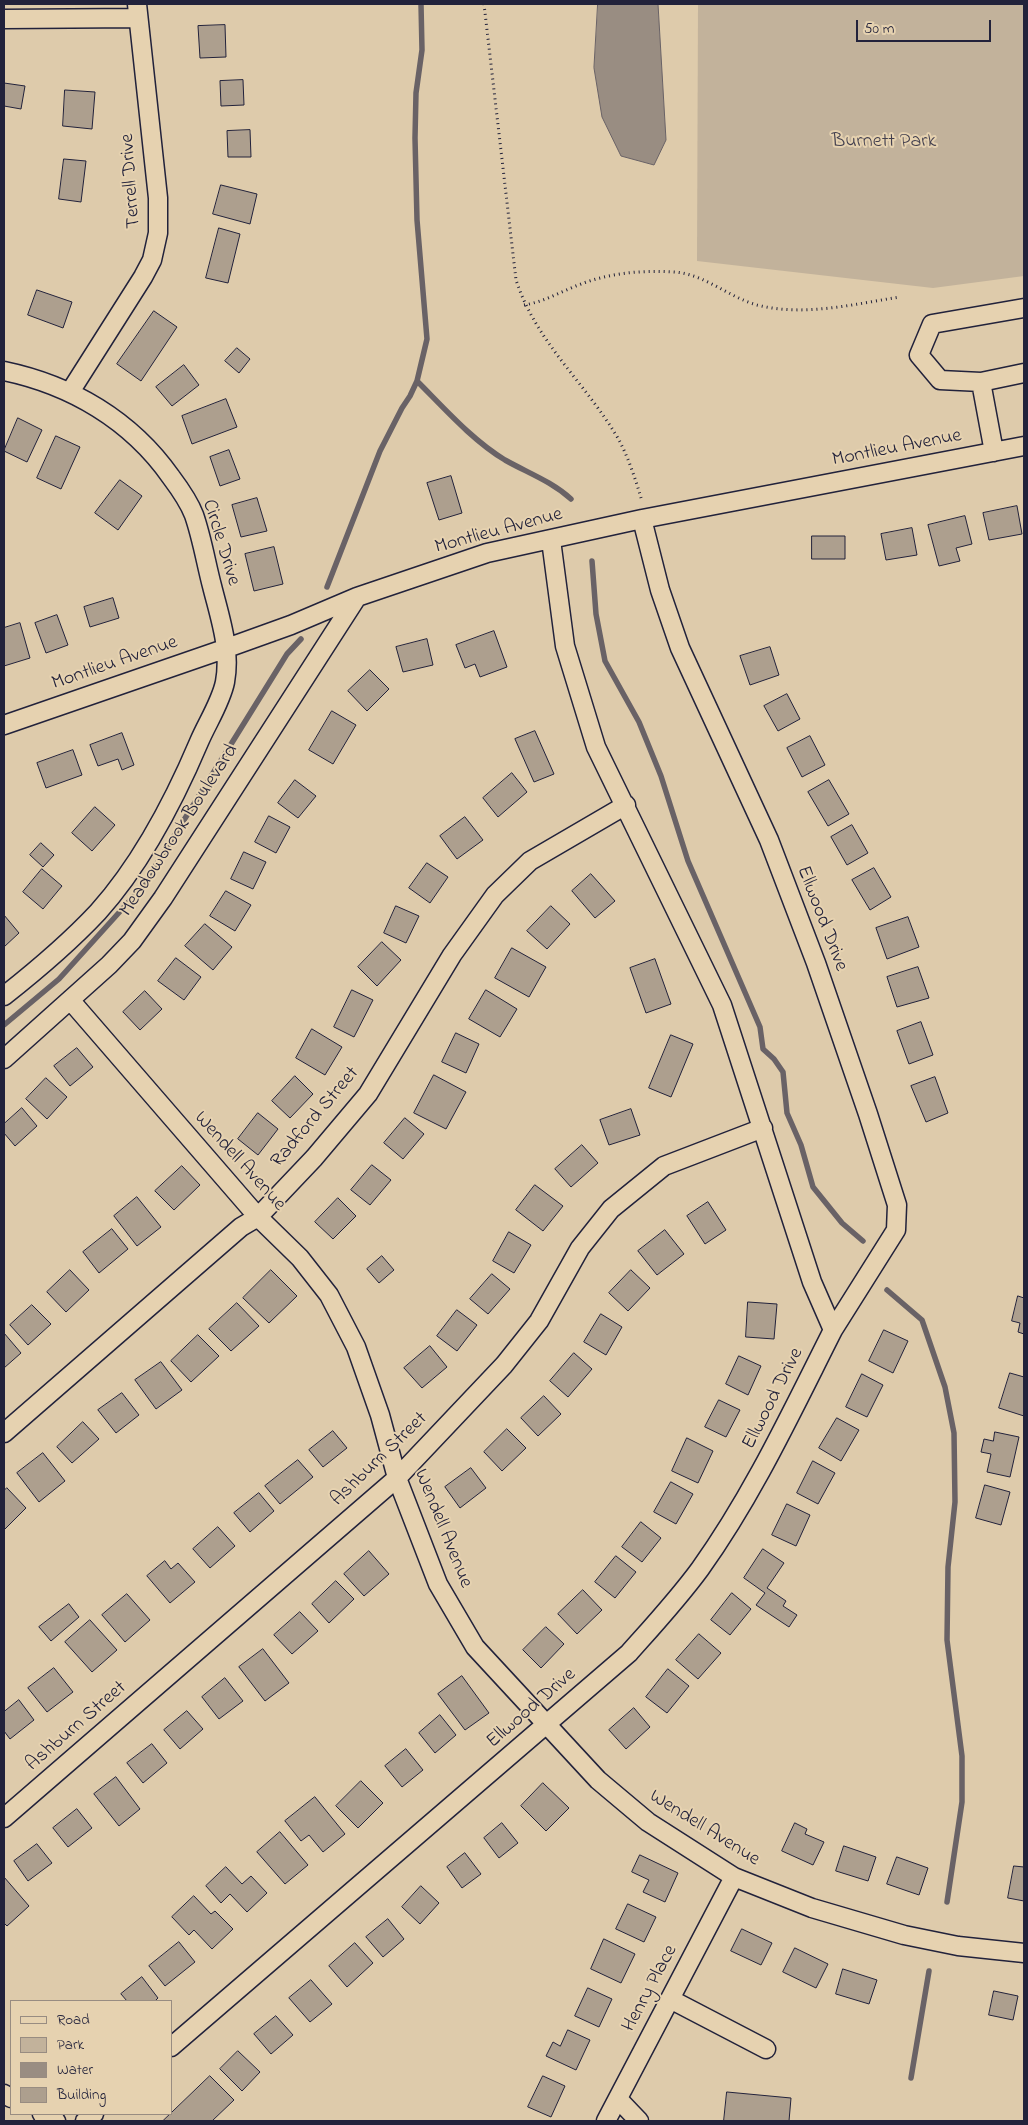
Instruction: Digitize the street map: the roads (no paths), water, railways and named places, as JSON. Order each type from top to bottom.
[{"type":"street","points":[[4,18],[138,11]]},
{"type":"street","name":"Terrell Drive","points":[[70,392],[143,277],[152,260],[158,233],[158,198],[138,11]]},
{"type":"street","points":[[1024,308],[932,324],[919,355],[940,380],[981,382],[1024,373]]},
{"type":"street","name":"Circle Drive","points":[[4,371],[22,375],[70,392],[103,410],[132,432],[160,461],[181,490],[194,514],[228,648]]},
{"type":"street","points":[[981,382],[994,452]]},
{"type":"street","name":"Montlieu Avenue","points":[[4,725],[228,648],[357,597],[487,553],[642,519],[1024,446]]},
{"type":"street","name":"Ellwood Drive","points":[[172,2046],[546,1726],[629,1653],[666,1612],[700,1569],[752,1487],[833,1330],[896,1230],[897,1205],[842,1039],[769,840],[680,648],[660,590],[642,519]]},
{"type":"street","points":[[551,540],[565,646],[596,747],[626,805],[722,1005],[812,1282],[833,1330]]},
{"type":"street","name":"Meadowbrook Boulevard","points":[[4,1058],[71,1000],[132,941],[163,898],[357,597]]},
{"type":"street","name":"Meadowbrook Boulevard","points":[[4,996],[41,966],[98,911],[126,875],[156,830],[183,779],[225,683],[228,648]]},
{"type":"street","name":"Radford Street","points":[[4,1433],[233,1233],[258,1217],[314,1158],[368,1094],[452,955],[495,895],[530,861],[626,805]]},
{"type":"street","name":"Wendell Avenue","points":[[71,1000],[258,1217],[300,1258],[329,1295],[356,1347],[380,1415],[397,1478],[438,1584],[476,1647],[546,1726],[598,1780],[648,1822],[734,1877],[812,1908],[904,1935],[964,1947],[1024,1953]]},
{"type":"street","name":"Ashburn Street","points":[[4,1818],[397,1478],[504,1365],[539,1321],[580,1248],[611,1210],[664,1166],[763,1128]]},
{"type":"street","name":"Henry Place","points":[[606,2121],[734,1877]]},
{"type":"street","points":[[670,1999],[766,2049]]},
{"type":"street","points":[[618,2099],[639,2121]]},
{"type":"street","points":[[44,2115],[56,2121]]},
{"type":"water","points":[[598,4],[658,4],[666,140],[654,165],[621,156],[602,117],[594,68]]},
{"type":"waterway","points":[[327,587],[380,451],[417,381],[427,339],[417,220],[415,138],[416,93],[422,50],[421,4]]},
{"type":"waterway","points":[[417,381],[481,443],[505,460],[555,487],[571,499]]},
{"type":"waterway","points":[[592,561],[596,614],[605,661],[639,722],[661,776],[688,861],[760,1027],[763,1049],[774,1059],[783,1072],[787,1113],[801,1145],[813,1187],[842,1223],[863,1241]]},
{"type":"waterway","points":[[4,1025],[59,979],[143,886],[287,654],[301,639]]},
{"type":"waterway","points":[[887,1290],[922,1320],[945,1387],[954,1433],[955,1502],[948,1567],[947,1640],[962,1756],[962,1802],[947,1902]]},
{"type":"waterway","points":[[911,2078],[929,1971]]},
{"type":"park label","name":"Burnett Park","points":[[884,143]]}]
